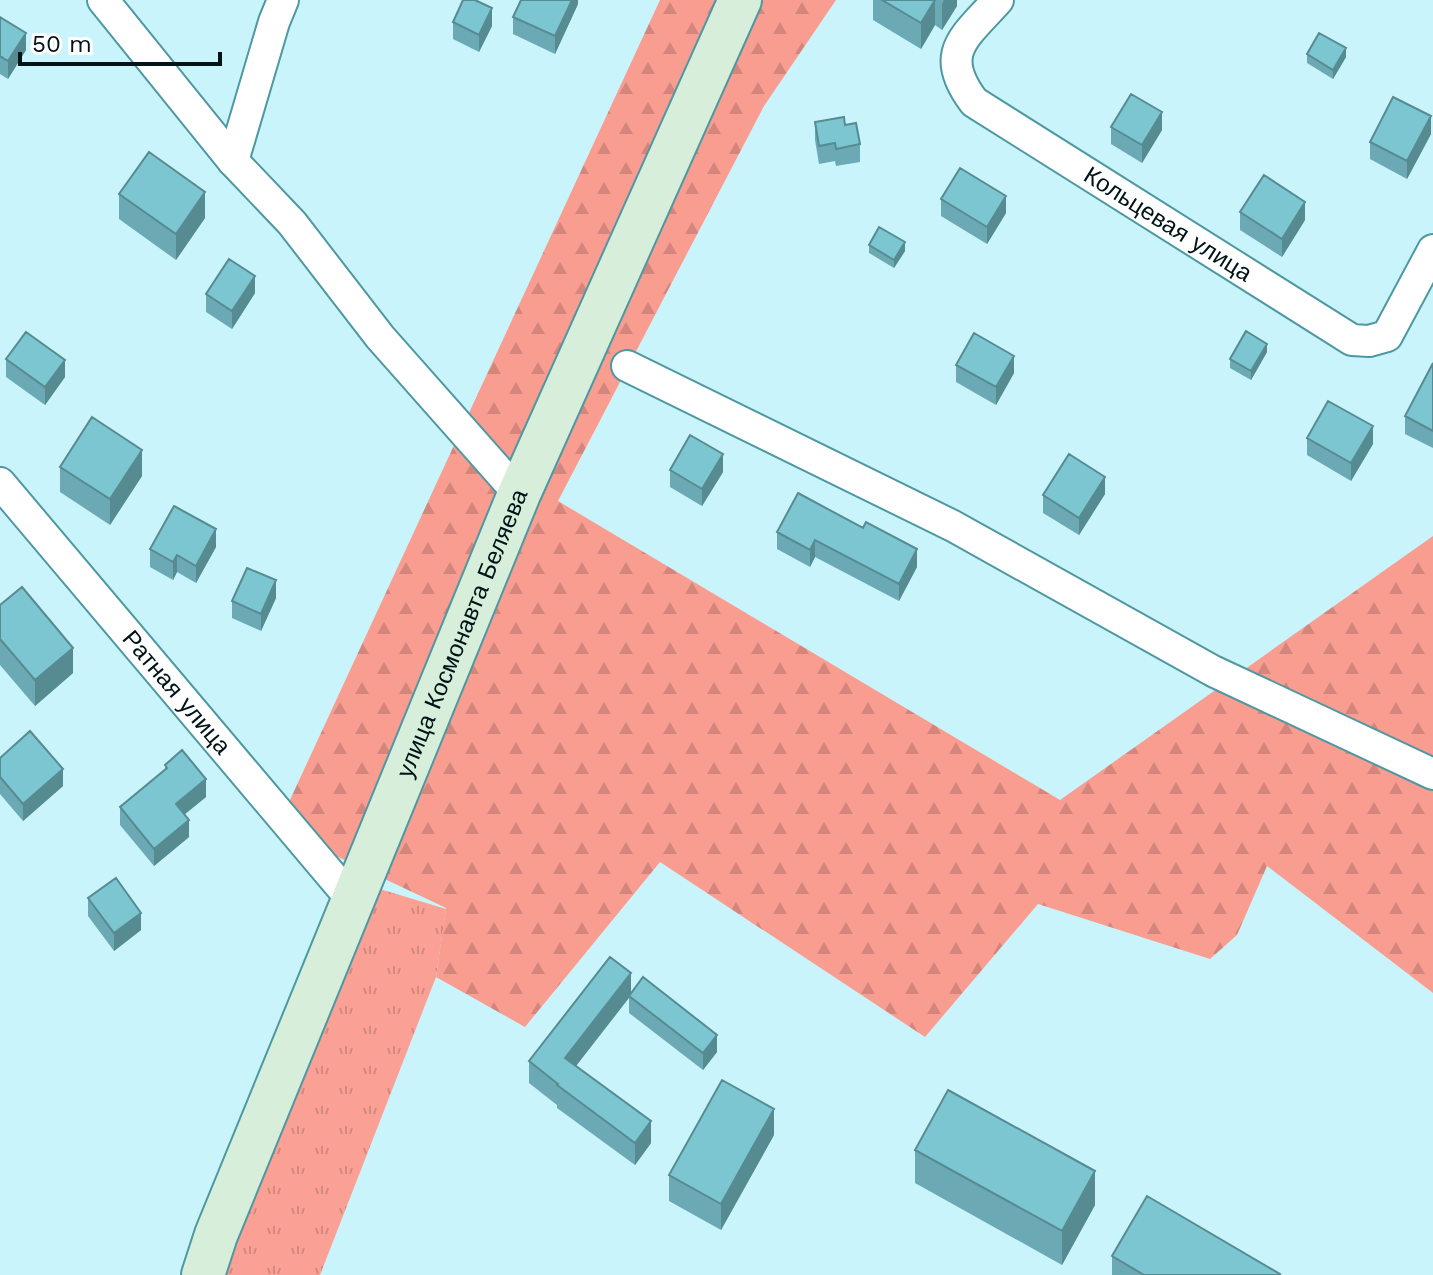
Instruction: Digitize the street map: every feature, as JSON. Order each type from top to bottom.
[{"type":"street","points":[[103,0],[233,161],[292,223],[380,337],[519,494]]},
{"type":"street","points":[[233,161],[283,0]]},
{"type":"street","name":"улица Космонавта Беляева","points":[[203,1275],[216,1235],[519,494],[740,0]]},
{"type":"street","name":"Кольцевая улица","points":[[998,0],[960,42],[955,60],[964,89],[974,102],[1352,340],[1369,341],[1387,336],[1433,250]]},
{"type":"street","points":[[627,366],[953,526],[1213,671],[1433,774]]},
{"type":"street","name":"Ратная улица","points":[[0,483],[353,901]]},
{"type":"green space","points":[[660,0],[836,0],[764,106],[558,501],[1060,800],[1433,536],[1433,993],[1267,866],[1237,935],[1210,959],[1038,904],[925,1037],[660,862],[525,1027],[436,977],[446,908],[277,828]]},
{"type":"green space","points":[[370,886],[446,909],[436,977],[320,1275],[219,1275]]},
{"type":"building","points":[[463,0],[475,0],[492,8],[479,35],[453,22]]},
{"type":"building","points":[[521,0],[572,0],[555,36],[513,17]]},
{"type":"building","points":[[882,0],[935,0],[921,23]]},
{"type":"building","points":[[0,17],[26,33],[8,61],[0,56]]},
{"type":"building","points":[[1319,33],[1346,48],[1333,70],[1307,54]]},
{"type":"building","points":[[1131,94],[1162,112],[1142,145],[1111,127]]},
{"type":"building","points":[[1393,97],[1431,116],[1407,161],[1370,142]]},
{"type":"building","points":[[844,117],[845,125],[856,123],[860,144],[836,149],[835,143],[819,146],[815,122]]},
{"type":"building","points":[[149,152],[205,192],[176,234],[119,194]]},
{"type":"building","points":[[960,168],[1006,196],[987,227],[941,199]]},
{"type":"building","points":[[1264,175],[1305,202],[1282,239],[1240,212]]},
{"type":"building","points":[[879,227],[905,242],[894,260],[869,245]]},
{"type":"building","points":[[229,259],[255,276],[232,311],[206,294]]},
{"type":"building","points":[[1246,331],[1267,344],[1251,371],[1230,359]]},
{"type":"building","points":[[26,332],[65,360],[45,387],[6,359]]},
{"type":"building","points":[[974,333],[1014,356],[996,387],[956,365]]},
{"type":"building","points":[[1433,363],[1433,431],[1405,416]]},
{"type":"building","points":[[1328,401],[1373,426],[1351,463],[1307,438]]},
{"type":"building","points":[[92,417],[142,450],[110,499],[60,467]]},
{"type":"building","points":[[690,435],[723,454],[702,489],[670,470]]},
{"type":"building","points":[[1069,454],[1105,477],[1079,518],[1043,495]]},
{"type":"building","points":[[798,493],[863,528],[866,522],[917,549],[899,584],[815,540],[810,550],[777,532]]},
{"type":"building","points":[[174,506],[216,529],[196,566],[177,555],[173,562],[150,549]]},
{"type":"building","points":[[247,568],[276,580],[261,614],[232,601]]},
{"type":"building","points":[[22,587],[73,648],[35,680],[0,639],[0,605]]},
{"type":"building","points":[[30,731],[63,769],[23,804],[0,777],[0,758]]},
{"type":"building","points":[[182,750],[206,779],[176,804],[189,820],[154,849],[120,807],[167,768],[165,765]]},
{"type":"building","points":[[116,878],[141,913],[114,933],[88,898]]},
{"type":"building","points":[[610,957],[631,973],[565,1058],[651,1121],[635,1143],[529,1061]]},
{"type":"building","points":[[643,977],[717,1035],[703,1053],[629,996]]},
{"type":"building","points":[[722,1080],[774,1109],[721,1204],[669,1175]]},
{"type":"building","points":[[948,1090],[1095,1171],[1062,1231],[915,1150]]},
{"type":"building","points":[[1147,1196],[1280,1274],[1144,1275],[1112,1256]]}]
